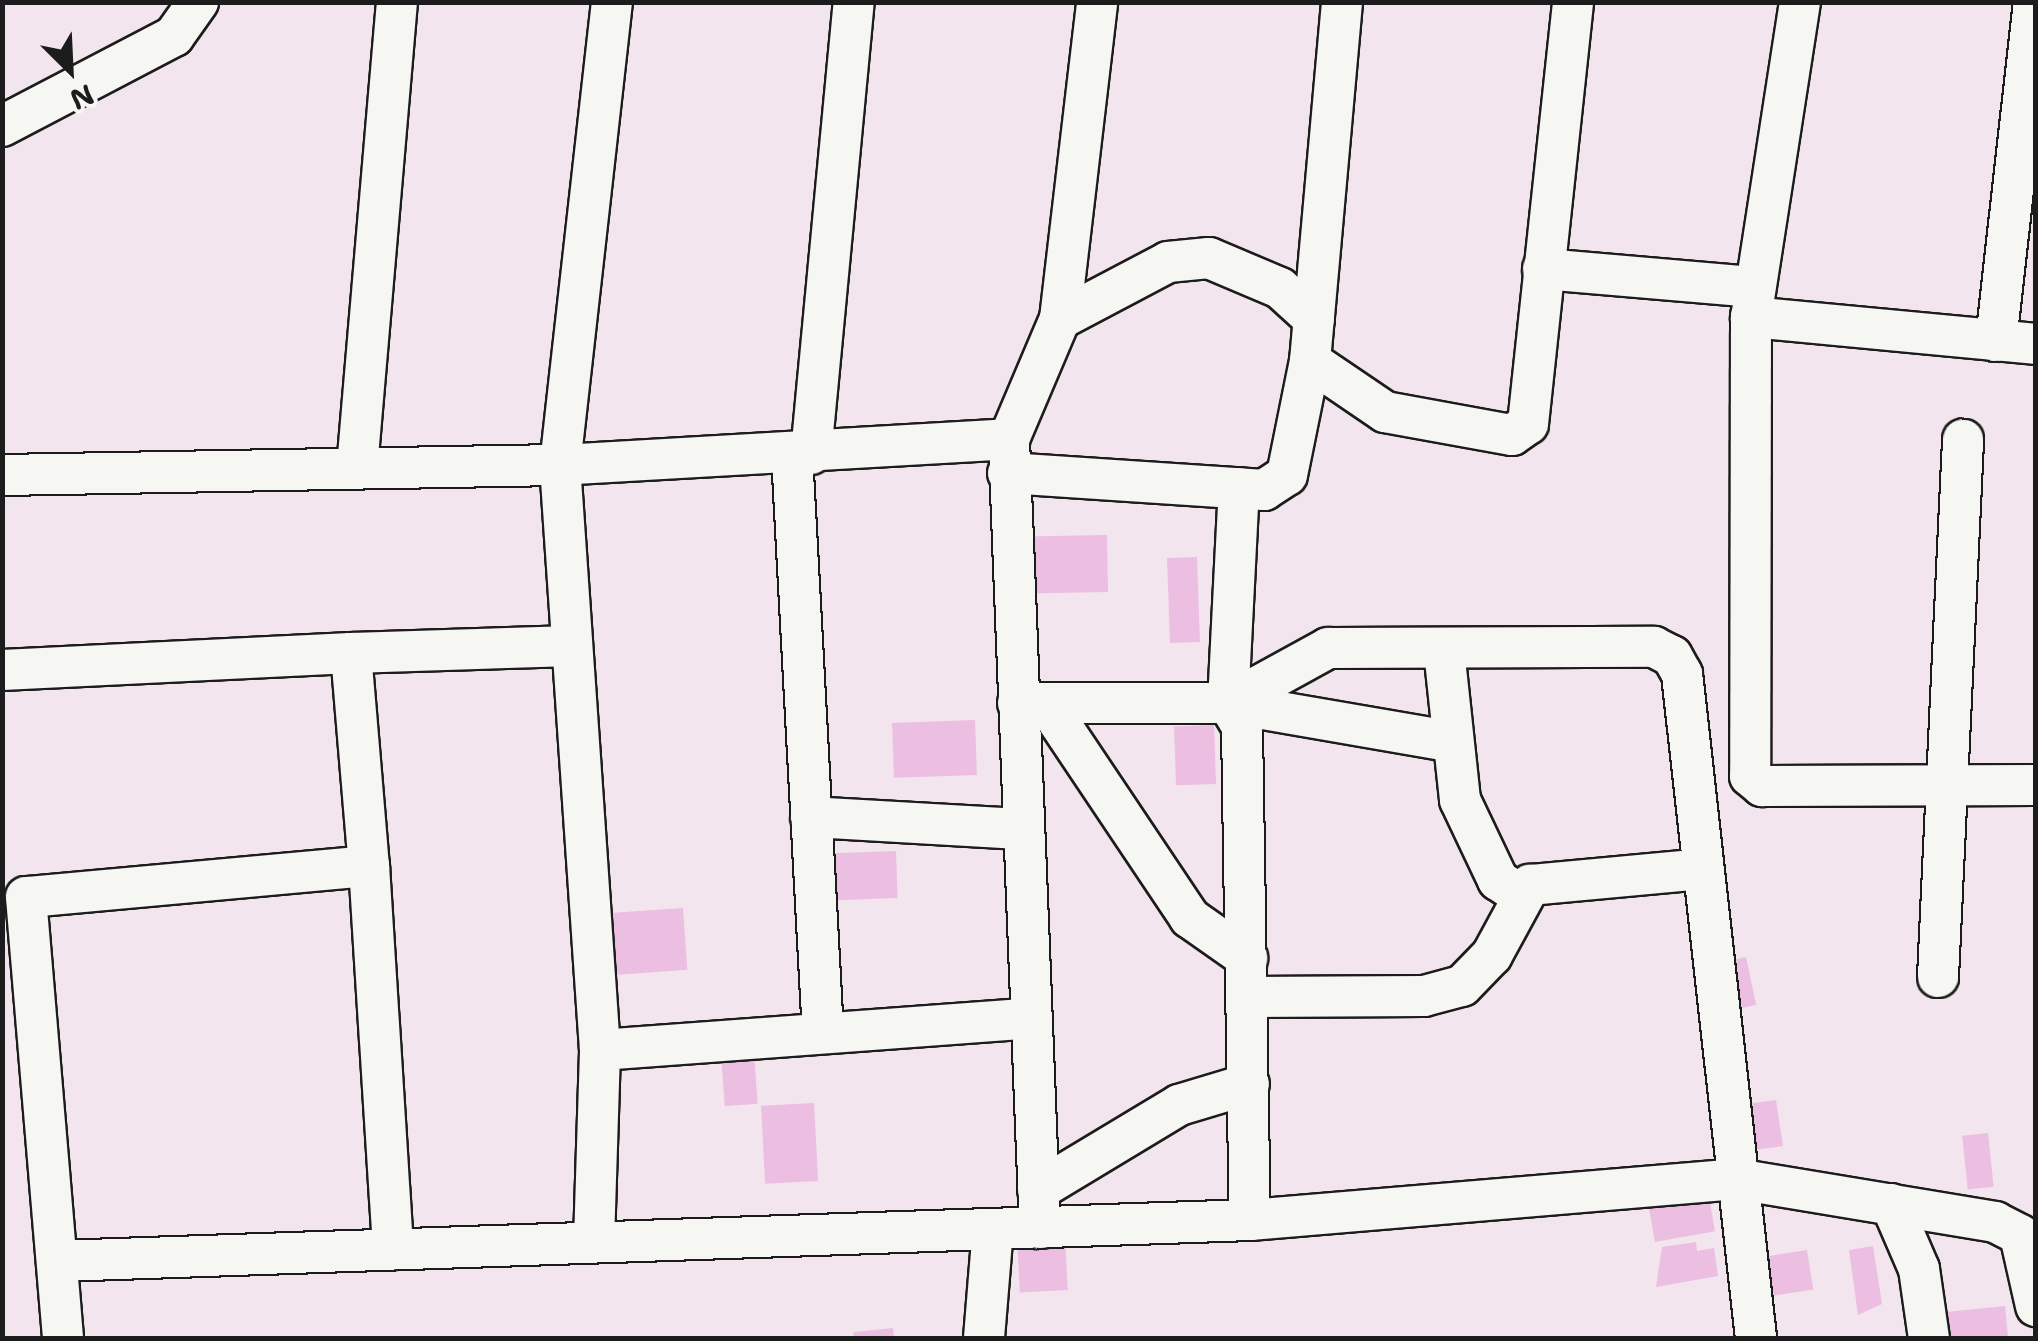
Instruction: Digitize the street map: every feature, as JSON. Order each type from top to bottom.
[{"type":"street","points":[[2,126],[174,36],[198,2]]},
{"type":"street","points":[[357,468],[398,2]]},
{"type":"street","points":[[594,1242],[600,1050],[560,465],[612,2]]},
{"type":"street","points":[[823,1034],[811,818],[802,454],[854,2]]},
{"type":"street","points":[[1039,1209],[1022,829],[1032,703],[1009,456],[1060,319],[1097,2]]},
{"type":"street","points":[[2,475],[560,465],[802,454],[1009,456],[1264,490],[1287,474],[1310,361],[1342,2]]},
{"type":"street","points":[[1310,361],[1385,412],[1512,435],[1532,412],[1543,269],[1573,2]]},
{"type":"street","points":[[1750,776],[1753,302],[1800,2]]},
{"type":"street","points":[[1543,269],[2016,343],[2034,2]]},
{"type":"street","points":[[1060,319],[1168,262],[1209,258],[1280,288],[1314,319]]},
{"type":"street","points":[[1938,977],[1962,440]]},
{"type":"street","points":[[1239,488],[1228,703],[1242,726],[1250,1220]]},
{"type":"street","points":[[2,670],[572,646]]},
{"type":"street","points":[[1228,703],[1328,648],[1654,648],[1672,656],[1694,786],[1756,1338]]},
{"type":"street","points":[[1444,650],[1450,741],[1478,846],[1498,880],[1520,894]]},
{"type":"street","points":[[351,653],[369,866],[392,1249]]},
{"type":"street","points":[[1032,703],[1228,703],[1450,741]]},
{"type":"street","points":[[1032,703],[1190,918],[1247,977],[1424,996],[1462,986],[1492,955],[1520,894],[1530,885],[1703,869]]},
{"type":"street","points":[[1694,786],[1750,776],[1762,786],[2036,785]]},
{"type":"street","points":[[811,818],[1022,829]]},
{"type":"street","points":[[64,1338],[59,1260],[14,897],[369,866]]},
{"type":"street","points":[[600,1050],[1030,1018]]},
{"type":"street","points":[[59,1260],[993,1229],[1039,1209],[1178,1105],[1249,1084]]},
{"type":"street","points":[[1039,1209],[1250,1220],[1736,1178],[1995,1222],[2020,1235],[2036,1306]]},
{"type":"street","points":[[1890,1204],[1919,1268],[1928,1338]]},
{"type":"street","points":[[984,1338],[993,1229]]},
{"type":"building","points":[[1107,535],[1108,592],[1026,593],[1025,536]]},
{"type":"building","points":[[1197,557],[1200,642],[1170,643],[1167,558]]},
{"type":"building","points":[[975,720],[977,775],[894,778],[892,723]]},
{"type":"building","points":[[1214,725],[1216,784],[1176,785],[1174,726]]},
{"type":"building","points":[[896,851],[898,898],[835,900],[833,853]]},
{"type":"building","points":[[683,908],[687,970],[605,976],[600,914]]},
{"type":"building","points":[[1746,957],[1756,1005],[1725,1012],[1715,964]]},
{"type":"building","points":[[754,1052],[758,1104],[725,1106],[721,1054]]},
{"type":"building","points":[[1776,1100],[1783,1146],[1746,1151],[1745,1104]]},
{"type":"building","points":[[814,1103],[818,1181],[765,1184],[761,1106]]},
{"type":"building","points":[[1988,1133],[1994,1187],[1968,1189],[1962,1136]]},
{"type":"building","points":[[1707,1186],[1715,1231],[1655,1242],[1647,1197]]},
{"type":"building","points":[[1065,1237],[1068,1290],[1020,1292],[1017,1240]]},
{"type":"building","points":[[1696,1242],[1697,1251],[1714,1248],[1718,1276],[1656,1287],[1662,1247]]},
{"type":"building","points":[[1873,1246],[1882,1304],[1858,1315],[1849,1250]]},
{"type":"building","points":[[1807,1250],[1813,1290],[1768,1297],[1762,1257]]},
{"type":"building","points":[[2005,1306],[2008,1338],[1949,1338],[1946,1312]]},
{"type":"building","points":[[893,1328],[894,1338],[854,1338],[853,1332]]}]
